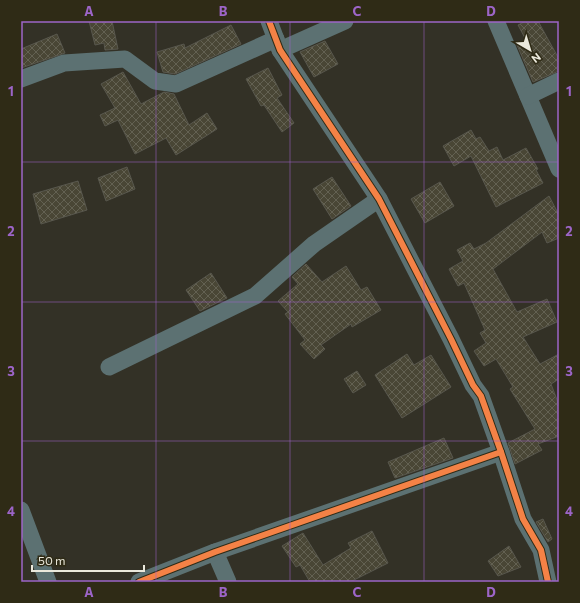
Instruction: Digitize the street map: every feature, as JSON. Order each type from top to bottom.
[{"type":"street","points":[[269,21],[278,45],[379,199],[451,339],[472,385],[481,396],[502,452],[523,519],[541,550],[548,582]]},
{"type":"street","points":[[21,79],[64,63],[125,59],[155,81],[176,84],[345,21]]},
{"type":"street","points":[[496,21],[559,169]]},
{"type":"street","points":[[528,96],[559,81]]},
{"type":"street","points":[[109,367],[255,296],[314,244],[379,199]]},
{"type":"street","points":[[139,582],[215,552],[502,452]]},
{"type":"street","points":[[21,510],[48,582]]},
{"type":"street","points":[[215,552],[228,582]]},
{"type":"building","points":[[89,21],[112,21],[118,49],[105,50],[104,43],[95,45]]},
{"type":"building","points":[[526,21],[538,21],[559,59],[559,71],[533,82],[517,45],[526,40],[518,25]]},
{"type":"building","points":[[231,25],[241,44],[175,74],[163,72],[157,52],[184,44],[185,48]]},
{"type":"building","points":[[57,34],[65,53],[21,68],[21,49]]},
{"type":"building","points":[[325,41],[338,64],[314,77],[300,52]]},
{"type":"building","points":[[268,68],[282,95],[277,98],[294,123],[282,132],[264,105],[261,106],[246,79]]},
{"type":"building","points":[[123,72],[141,104],[164,92],[174,94],[189,125],[207,113],[217,129],[176,155],[166,138],[135,154],[118,120],[105,126],[100,115],[115,108],[101,84]]},
{"type":"building","points":[[471,130],[476,139],[480,137],[489,151],[497,147],[503,160],[526,148],[538,169],[536,170],[543,183],[496,207],[471,156],[454,166],[443,146]]},
{"type":"building","points":[[127,167],[135,189],[106,201],[98,178]]},
{"type":"building","points":[[332,177],[351,206],[332,219],[313,189]]},
{"type":"building","points":[[78,181],[87,210],[41,224],[33,194]]},
{"type":"building","points":[[440,182],[454,206],[425,223],[411,199]]},
{"type":"building","points":[[549,196],[559,215],[559,238],[547,243],[542,232],[493,269],[517,312],[547,299],[557,322],[523,337],[540,364],[559,354],[559,379],[551,384],[559,405],[559,436],[538,444],[542,450],[515,464],[508,443],[535,429],[510,389],[513,387],[496,359],[484,366],[474,351],[486,343],[480,333],[485,330],[464,283],[458,286],[449,269],[463,261],[457,250],[470,243],[474,249],[486,243]]},
{"type":"building","points":[[306,264],[322,282],[346,266],[361,290],[367,287],[381,310],[352,327],[351,324],[321,345],[325,349],[314,359],[300,344],[305,340],[285,314],[288,312],[278,301],[298,284],[292,277]]},
{"type":"building","points":[[211,273],[227,298],[200,311],[186,290]]},
{"type":"building","points":[[407,354],[414,365],[431,355],[451,387],[402,418],[375,375]]},
{"type":"building","points":[[357,371],[366,385],[353,393],[344,379]]},
{"type":"building","points":[[444,438],[453,458],[395,478],[388,462]]},
{"type":"building","points":[[543,519],[552,539],[548,542],[536,522]]},
{"type":"building","points":[[372,531],[388,563],[350,582],[310,582],[300,565],[296,567],[282,546],[303,533],[323,565],[351,548],[348,543]]},
{"type":"building","points":[[509,546],[521,567],[498,576],[488,561]]},
{"type":"cycle path","points":[[269,21],[280,50],[379,199],[473,385],[481,396],[523,519],[541,550],[548,582]]},
{"type":"cycle path","points":[[139,582],[215,552],[501,452]]}]
